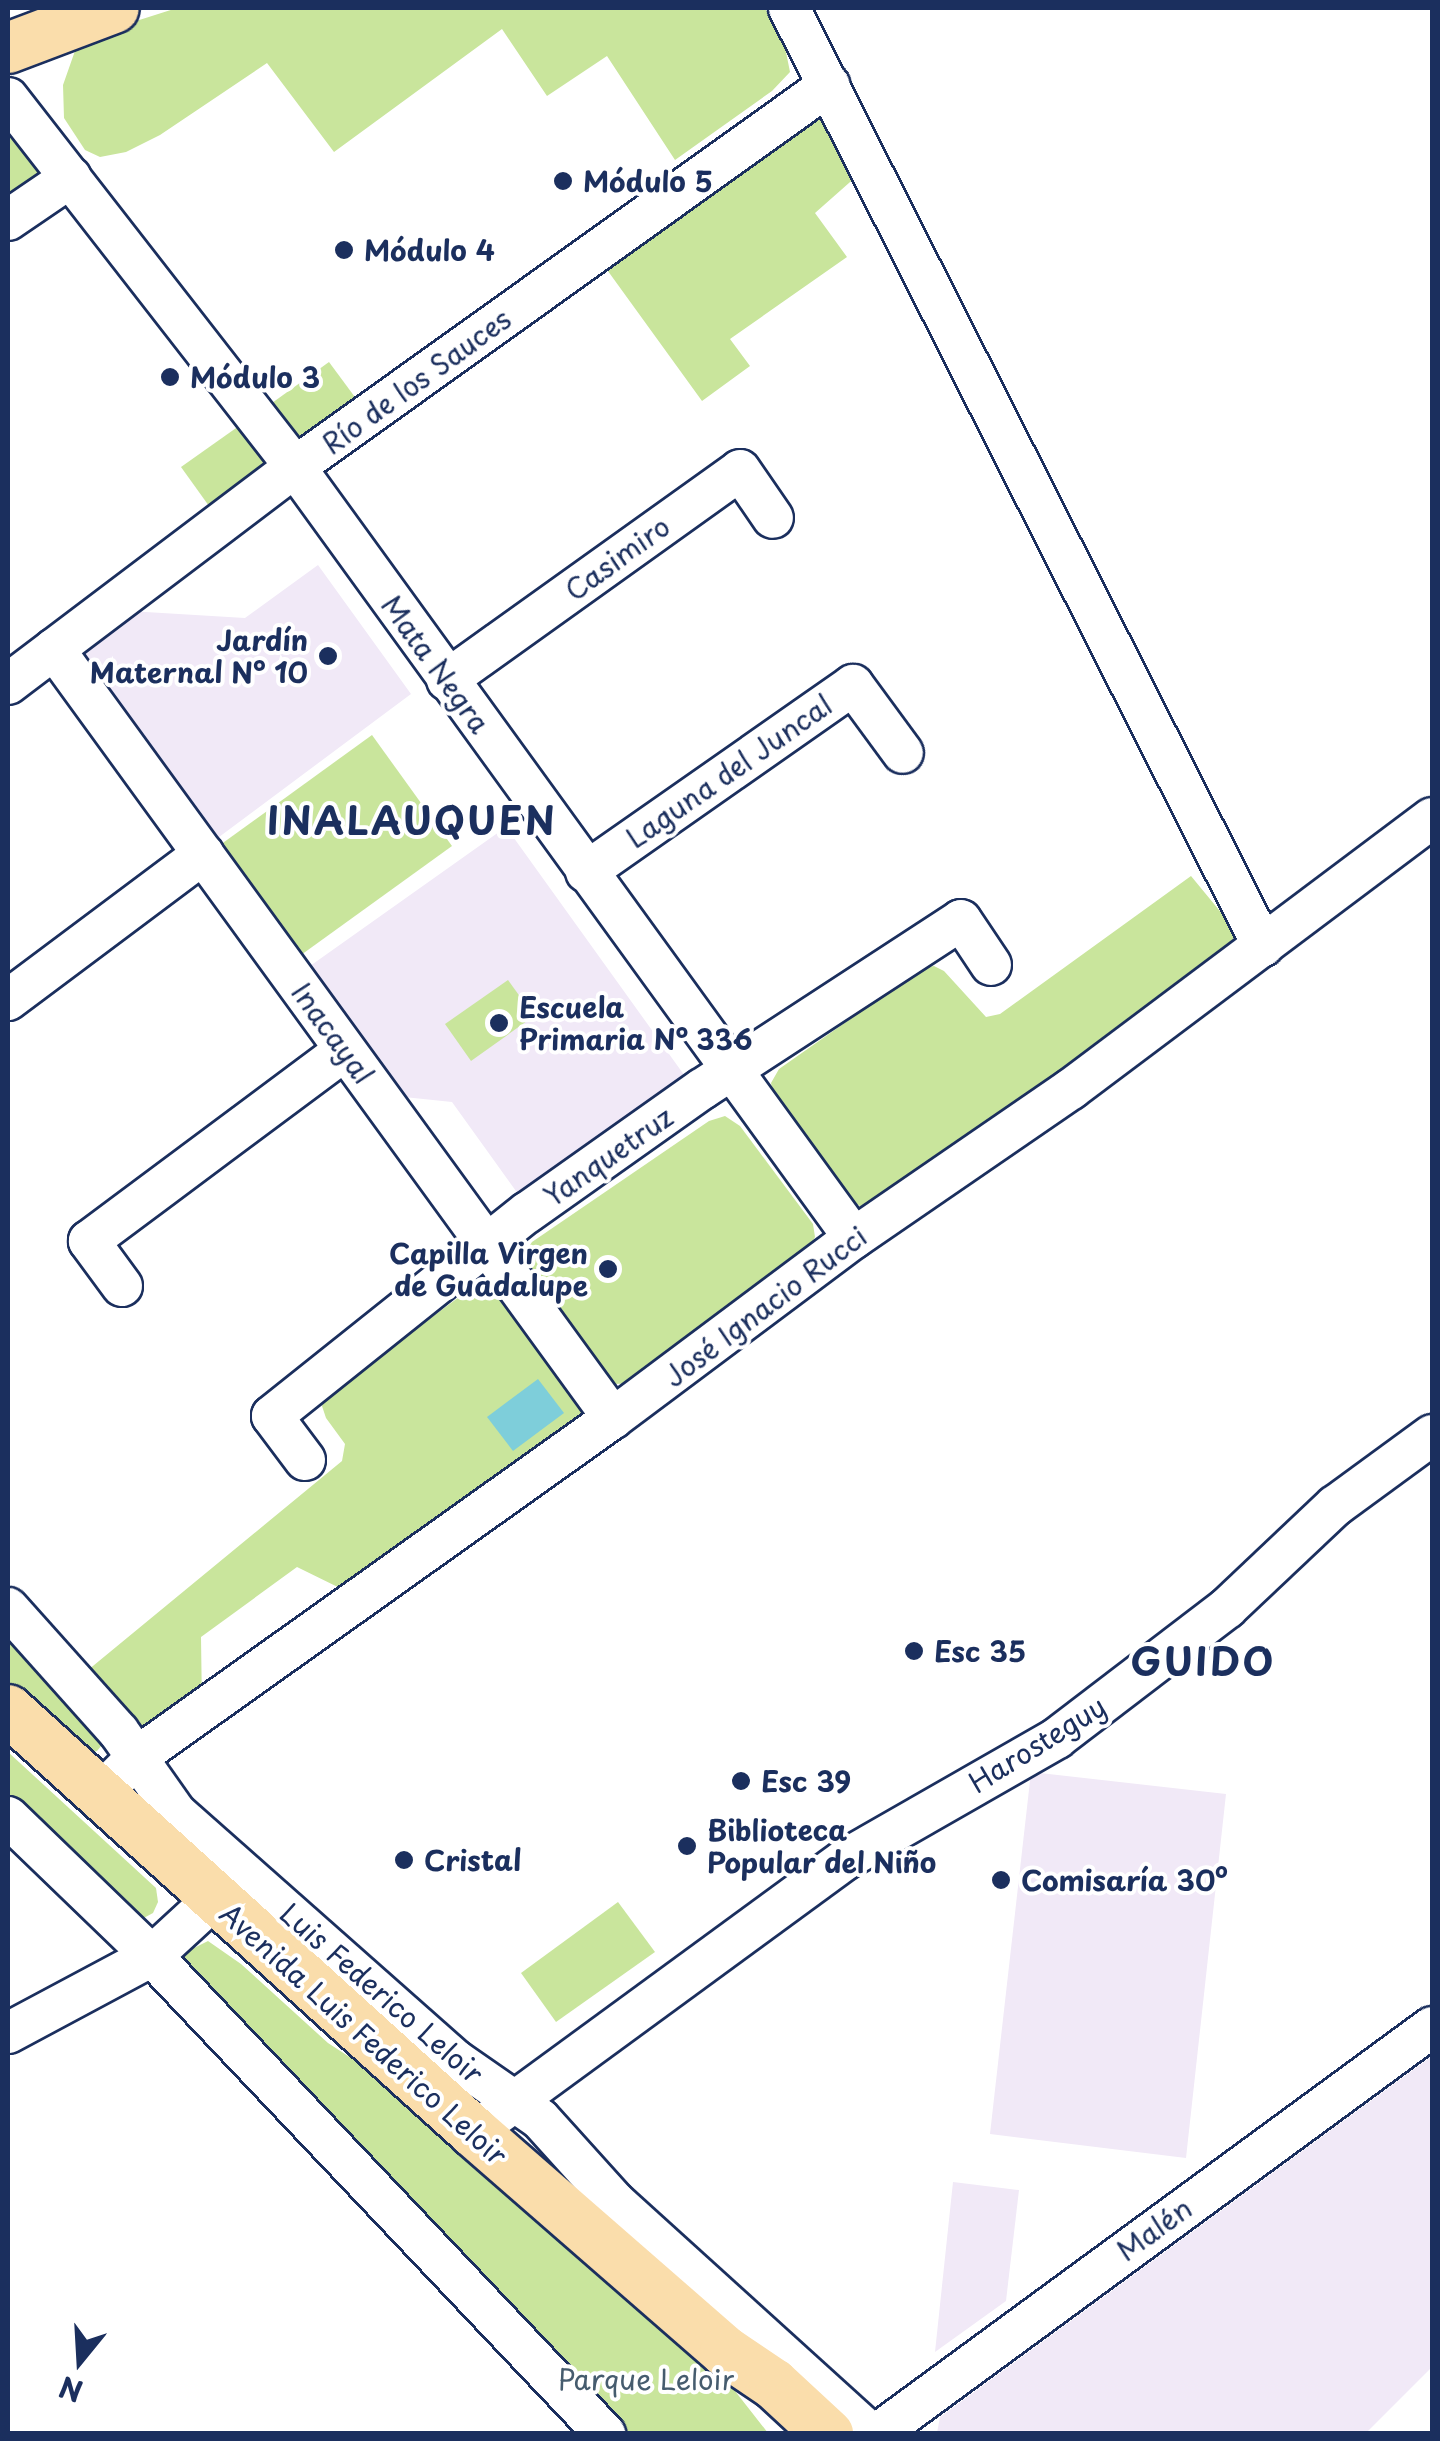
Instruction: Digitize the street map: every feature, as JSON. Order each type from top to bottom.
[{"type":"main road","points":[[8,35],[40,8]]},
{"type":"main road","points":[[8,48],[114,8]]},
{"type":"main road","name":"Avenida Luis Federico Leloir","points":[[8,1710],[213,1900],[474,2132],[725,2351],[774,2384],[828,2434]]},
{"type":"main road","name":"Avenida Luis Federico Leloir","points":[[725,2351],[760,2404],[791,2434]]},
{"type":"street","points":[[789,8],[1264,946]]},
{"type":"street","name":"Río de los Sauces","points":[[8,684],[295,468],[829,84]]},
{"type":"street","name":"Mata Negra","points":[[8,98],[295,468],[854,1238]]},
{"type":"street","points":[[8,220],[71,177]]},
{"type":"street","name":"Casimiro","points":[[447,680],[740,470],[772,518]]},
{"type":"street","name":"Inacayal","points":[[54,649],[613,1418]]},
{"type":"street","name":"Laguna del Juncal","points":[[586,872],[853,685],[903,753]]},
{"type":"street","name":"José Ignacio Rucci","points":[[99,1796],[137,1757],[613,1418],[854,1238],[1049,1105],[1432,818]]},
{"type":"street","points":[[8,1000],[204,854]]},
{"type":"street","name":"Yanquetruz","points":[[305,1460],[272,1416],[487,1242],[733,1070],[961,920],[991,965]]},
{"type":"street","points":[[122,1286],[89,1241],[345,1050]]},
{"type":"street","name":"Harosteguy","points":[[474,2132],[846,1859],[1057,1738],[1228,1608],[1335,1506],[1432,1434]]},
{"type":"street","name":"Luis Federico Leloir","points":[[8,1608],[137,1757],[176,1813],[455,2060],[574,2152],[614,2202],[874,2434]]},
{"type":"street","points":[[8,1817],[152,1956],[605,2434]]},
{"type":"street","points":[[8,2034],[152,1956],[213,1900]]},
{"type":"street","name":"Malén","points":[[874,2434],[1432,2026]]},
{"type":"shaded area","points":[[318,565],[411,694],[215,840],[74,651],[129,611],[245,618]]},
{"type":"shaded area","name":"Escuela Primaria N° 336","points":[[506,827],[687,1079],[521,1198],[452,1102],[404,1097],[310,966]]},
{"type":"shaded area","points":[[1031,1772],[1226,1794],[1186,2158],[990,2134]]},
{"type":"shaded area","points":[[1432,2056],[1432,2367],[1366,2433],[937,2433],[940,2417]]},
{"type":"shaded area","points":[[953,2182],[1019,2190],[1006,2301],[935,2352]]},
{"type":"green space","points":[[177,8],[765,8],[785,47],[790,72],[772,91],[675,160],[607,56],[547,96],[502,29],[334,152],[267,63],[160,135],[126,152],[100,157],[85,150],[64,118],[63,85],[76,48],[89,36]]},
{"type":"green space","points":[[824,108],[858,175],[815,213],[847,257],[730,339],[750,366],[702,401],[605,267]]},
{"type":"green space","points":[[8,122],[41,161],[38,173],[8,197]]},
{"type":"green space","points":[[329,362],[363,408],[298,454],[265,408]]},
{"type":"green space","points":[[246,421],[279,467],[214,513],[181,467]]},
{"type":"green space","points":[[372,735],[452,846],[301,955],[220,845]]},
{"type":"green space","points":[[1191,876],[1233,927],[1236,935],[1231,942],[884,1202],[860,1206],[842,1194],[774,1099],[771,1083],[779,1069],[923,968],[934,966],[944,971],[986,1017],[1000,1014]]},
{"type":"green space","points":[[508,980],[534,1016],[471,1061],[445,1024]]},
{"type":"green space","points":[[725,1116],[740,1126],[813,1224],[815,1237],[808,1249],[631,1383],[616,1384],[602,1376],[528,1265],[525,1252],[532,1242],[709,1121]]},
{"type":"green space","points":[[486,1284],[501,1294],[583,1403],[586,1419],[350,1593],[297,1567],[201,1637],[202,1708],[144,1741],[82,1675],[342,1461],[345,1444],[326,1418],[322,1406],[326,1395],[470,1289]]},
{"type":"green space","points":[[8,1628],[101,1733],[102,1745],[97,1751],[86,1755],[8,1690]]},
{"type":"green space","points":[[8,1752],[156,1888],[158,1902],[153,1913],[140,1920],[8,1806]]},
{"type":"green space","points":[[618,1902],[655,1952],[556,2022],[521,1973]]},
{"type":"green space","name":"Parque Leloir","points":[[208,1941],[241,1964],[328,2043],[405,2093],[728,2382],[768,2433],[627,2433],[192,1981],[182,1960],[186,1952]]},
{"type":"water","points":[[538,1379],[564,1413],[513,1451],[487,1417]]},
{"type":"place","name":"Módulo 5","points":[[563,181]]},
{"type":"place","name":"Módulo 4","points":[[344,250]]},
{"type":"place","name":"Módulo 3","points":[[170,377]]},
{"type":"place","name":"Jardín Maternal N° 10","points":[[328,656]]},
{"type":"place","name":"Escuela Primaria N° 336","points":[[499,1023]]},
{"type":"place","name":"Capilla Virgen de Guadalupe","points":[[608,1269]]},
{"type":"place","name":"Esc 35","points":[[914,1651]]},
{"type":"place","name":"Esc 39","points":[[741,1781]]},
{"type":"place","name":"Biblioteca Popular del Niño","points":[[687,1846]]},
{"type":"place","name":"Cristal","points":[[404,1860]]},
{"type":"place","name":"Comisaría 30º","points":[[1001,1880]]},
{"type":"district","name":"INALAUQUEN","points":[[412,820]]},
{"type":"district","name":"GUIDO","points":[[1203,1661]]}]
